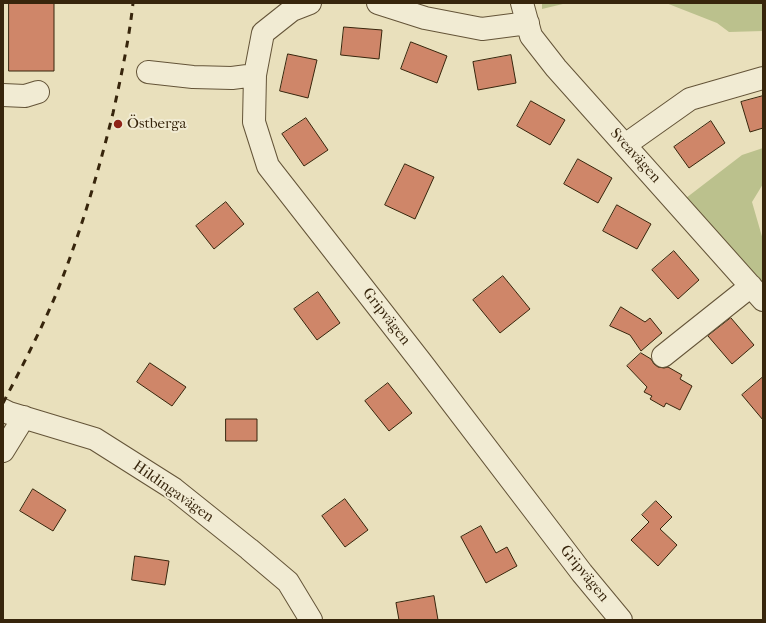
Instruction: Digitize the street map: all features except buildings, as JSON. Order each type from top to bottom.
[{"type":"street","name":"Gripvägen","points":[[310,3],[292,10],[262,33],[255,75],[254,122],[268,166],[582,572],[622,620]]},
{"type":"street","points":[[378,3],[426,18],[482,29],[525,13]]},
{"type":"street","name":"Sveavägen","points":[[525,13],[531,36],[556,68],[757,293]]},
{"type":"street","points":[[148,72],[192,77],[232,78],[255,75]]},
{"type":"street","points":[[624,145],[690,98],[763,78]]},
{"type":"street","points":[[3,95],[25,96],[38,92]]},
{"type":"street","points":[[663,356],[757,293]]},
{"type":"street","name":"Hildingavägen","points":[[3,410],[95,439],[174,489],[288,582],[311,620]]},
{"type":"street","points":[[3,451],[24,417]]},
{"type":"green space","points":[[542,3],[567,3],[542,9]]},
{"type":"green space","points":[[666,3],[763,3],[763,31],[729,32],[717,23]]},
{"type":"green space","points":[[763,148],[763,184],[752,202],[763,240],[763,284],[686,198],[742,155]]},
{"type":"railway","points":[[3,403],[51,306],[81,226],[95,181],[113,113],[127,45],[133,3]]},
{"type":"place","name":"Östberga","points":[[118,124]]}]
